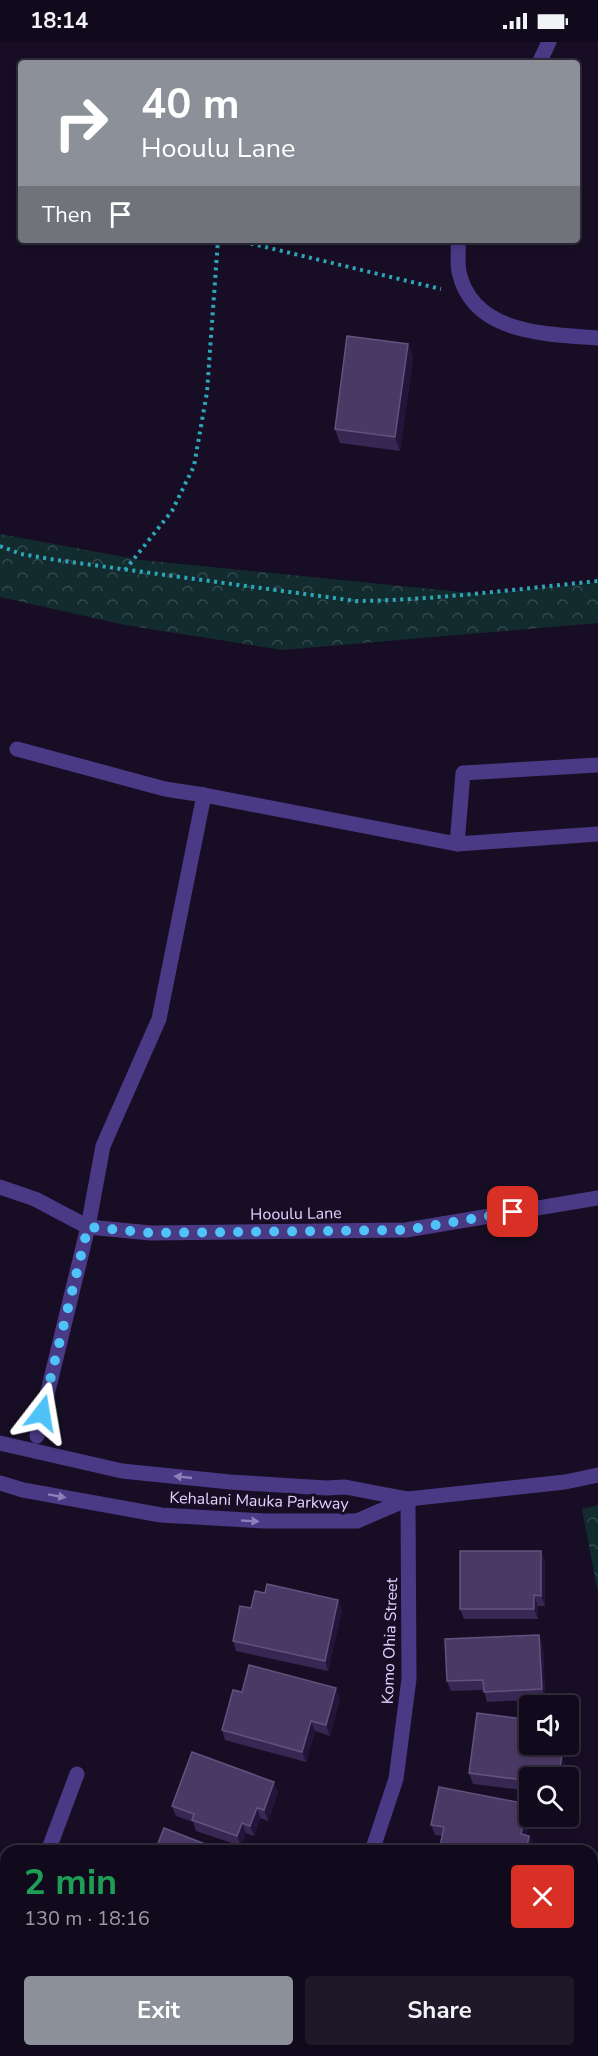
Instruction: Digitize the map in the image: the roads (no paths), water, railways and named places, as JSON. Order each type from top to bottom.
[{"type":"street","points":[[540,60],[549,42]]},
{"type":"street","points":[[458,243],[459,272],[468,295],[490,318],[521,330],[598,338]]},
{"type":"street","points":[[17,749],[165,789],[457,844],[598,834]]},
{"type":"street","points":[[457,844],[463,772],[598,765]]},
{"type":"street","points":[[37,1436],[88,1227],[103,1146],[159,1019],[204,795]]},
{"type":"street","name":"Hooulu Lane","points":[[0,1187],[35,1199],[88,1227],[151,1233],[406,1230],[598,1198]]},
{"type":"street","name":"Kehalani Mauka Parkway","points":[[0,1443],[122,1471],[230,1482],[326,1488],[345,1487],[408,1499],[566,1482],[598,1475]]},
{"type":"street","name":"Kehalani Mauka Parkway","points":[[0,1483],[23,1490],[161,1515],[265,1521],[357,1521],[408,1499]]},
{"type":"street","name":"Komo Ohia Street","points":[[374,1845],[396,1779],[409,1678],[408,1499]]},
{"type":"street","points":[[50,1845],[77,1774]]}]
